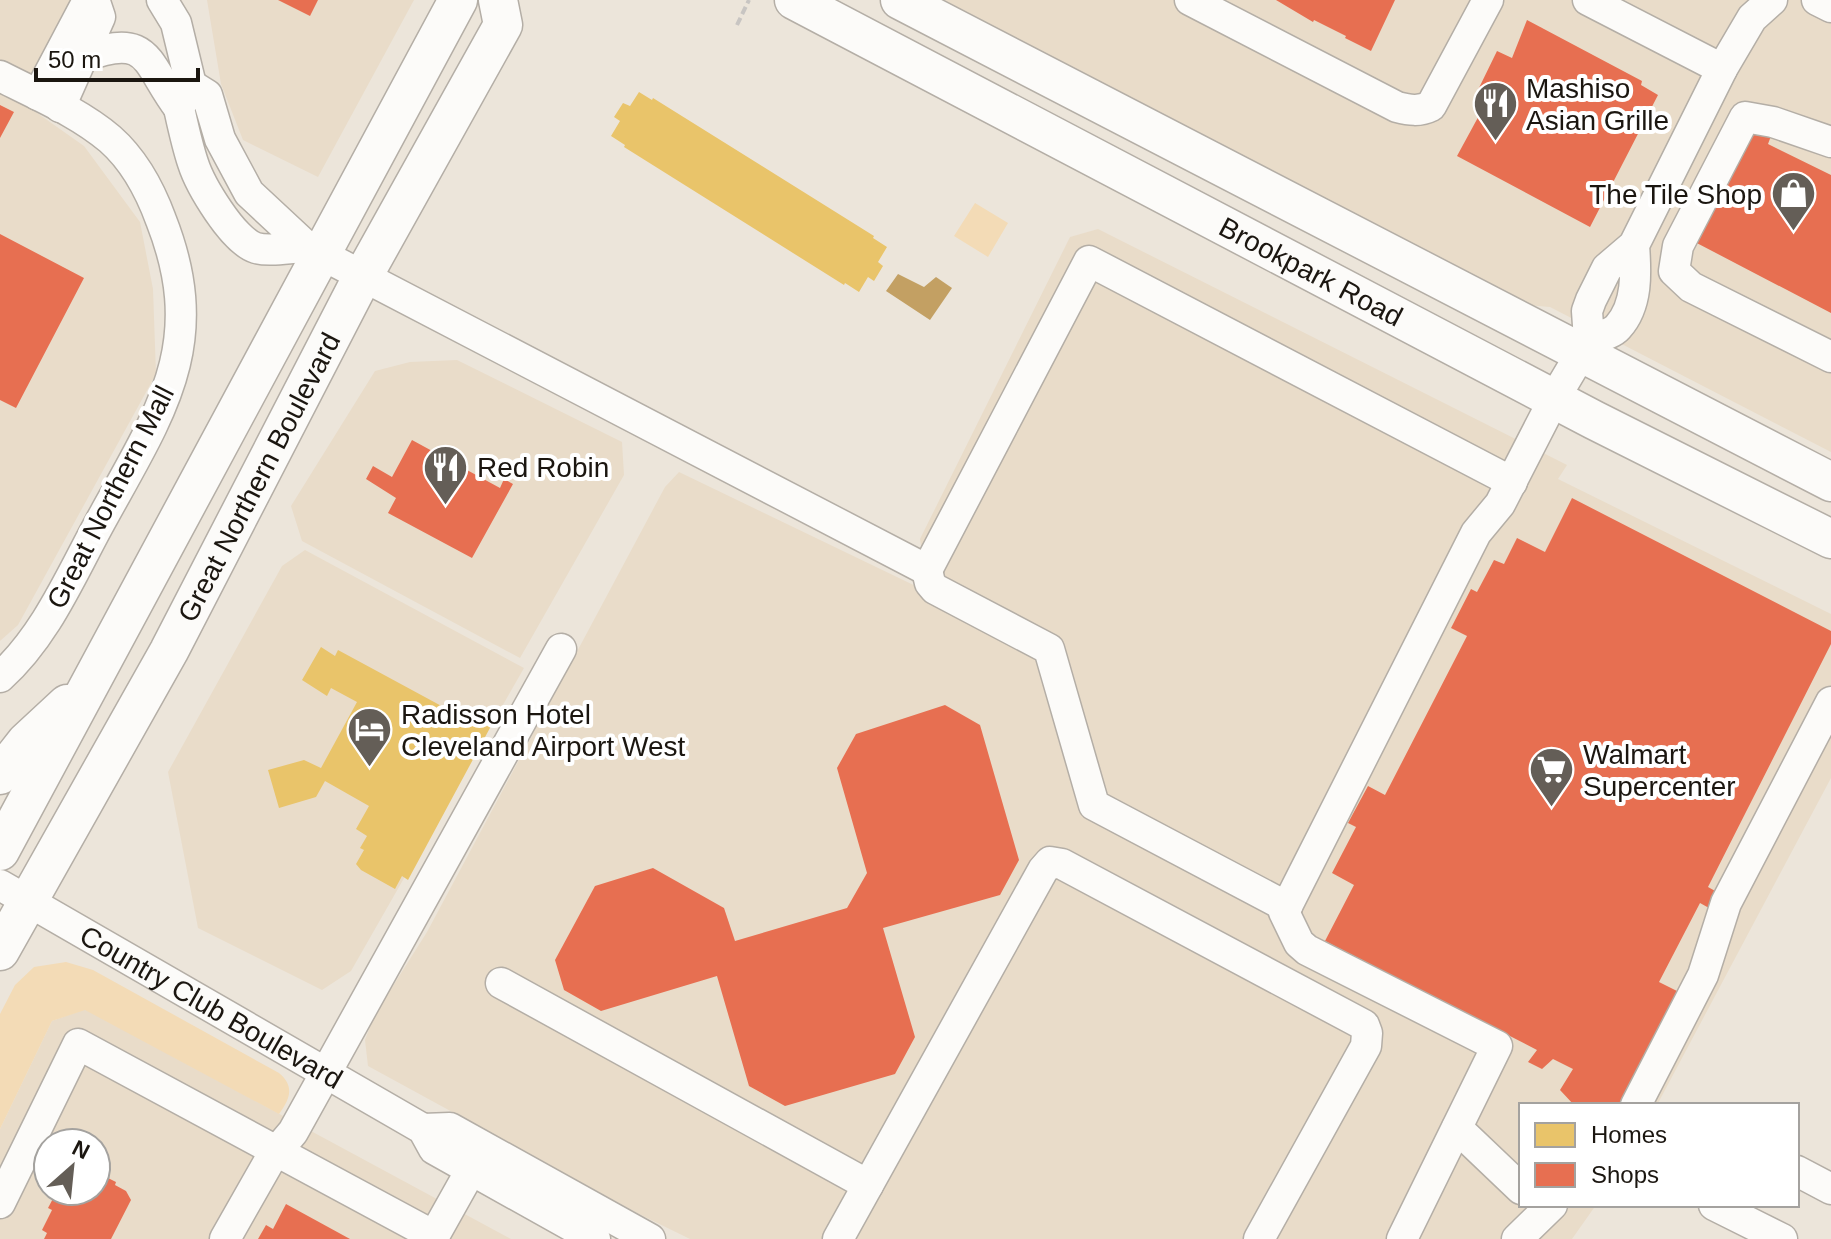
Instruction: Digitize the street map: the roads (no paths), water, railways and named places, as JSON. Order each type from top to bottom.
[{"type":"main road","name":"Great Northern Boulevard","points":[[0,851],[315,251],[458,0]]},
{"type":"main road","name":"Great Northern Boulevard","points":[[0,951],[14,893],[169,651],[362,277],[503,25],[498,0]]},
{"type":"main road","name":"Brookpark Road","points":[[794,0],[1554,399],[1831,539]]},
{"type":"main road","name":"Brookpark Road","points":[[900,0],[1585,347],[1831,482]]},
{"type":"main road","points":[[0,775],[26,742],[89,683]]},
{"type":"street","points":[[1190,0],[1397,107],[1412,110],[1431,106],[1488,0]]},
{"type":"street","points":[[1588,0],[1722,69]]},
{"type":"street","points":[[1402,1239],[1497,1046],[1307,950],[1290,930],[1284,912],[1476,533],[1500,504],[1554,399],[1585,347],[1587,311],[1607,268],[1634,245],[1722,69],[1752,18],[1772,0]]},
{"type":"street","points":[[1817,0],[1831,7]]},
{"type":"street","points":[[95,1],[100,17],[83,57],[49,101],[84,8],[95,1]]},
{"type":"street","points":[[175,8],[185,96]]},
{"type":"street","points":[[83,57],[120,46],[135,50],[185,96],[207,95],[220,139],[249,193],[315,251],[927,570]]},
{"type":"street","name":"Great Northern Mall","points":[[0,76],[89,123],[127,156],[147,186],[167,235],[177,267],[182,305],[181,332],[173,375],[151,428],[41,629],[0,677]]},
{"type":"street","points":[[1831,142],[1773,122],[1745,117],[1678,246],[1674,271],[1691,287],[1831,357]]},
{"type":"street","points":[[1287,907],[1094,805],[1049,649],[935,589],[930,583],[927,570],[1089,261],[1512,482]]},
{"type":"street","points":[[225,1239],[271,1158],[293,1132],[561,649]]},
{"type":"street","points":[[1637,1103],[1703,975],[1726,903],[1831,702]]},
{"type":"street","points":[[838,1239],[1050,862],[1062,864],[1364,1025],[1366,1046],[1261,1239]]},
{"type":"street","name":"Country Club Boulevard","points":[[14,893],[423,1129],[434,1149],[595,1239]]},
{"type":"street","points":[[501,983],[868,1185]]},
{"type":"street","points":[[0,1203],[78,1044],[279,1150],[434,1238],[471,1170]]},
{"type":"street","name":"Country Club Boulevard","points":[[423,1129],[450,1128],[650,1239]]},
{"type":"street","points":[[1457,1128],[1519,1187]]},
{"type":"street","points":[[1799,1172],[1831,1189]]},
{"type":"street","points":[[1517,1239],[1545,1207]]},
{"type":"street","points":[[1718,1207],[1782,1239]]},
{"type":"place","name":"Mashiso Asian Grille","points":[[1495,143]]},
{"type":"place","name":"The Tile Shop","points":[[1793,233]]},
{"type":"place","name":"Red Robin","points":[[446,506]]},
{"type":"place","name":"Radisson Hotel Cleveland Airport West","points":[[370,769]]},
{"type":"place","name":"Walmart Supercenter","points":[[1552,809]]}]
